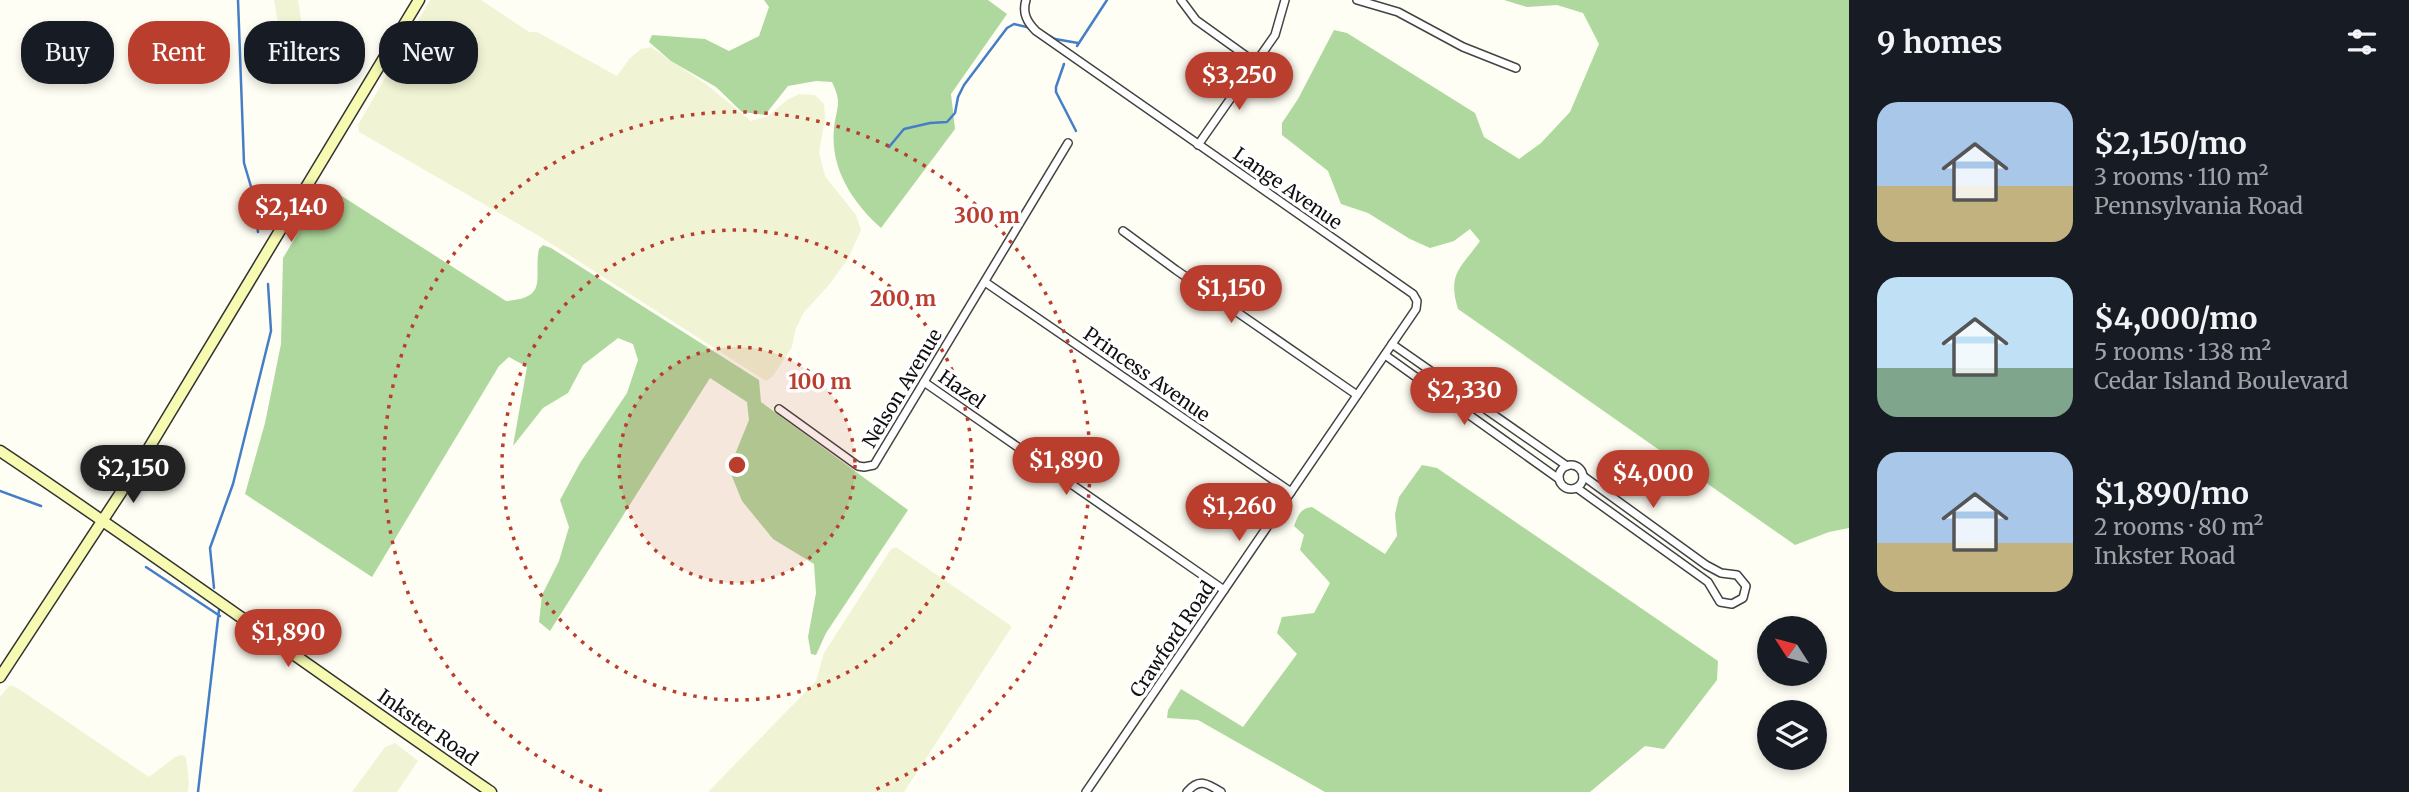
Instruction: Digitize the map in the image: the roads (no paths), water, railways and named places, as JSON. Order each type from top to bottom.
[{"type":"street","points":[[0,677],[103,522],[214,344],[419,0]]},
{"type":"street","name":"Lange Avenue","points":[[1026,0],[1026,19],[1042,35],[1413,294]]},
{"type":"street","points":[[1181,0],[1189,15],[1256,62]]},
{"type":"street","points":[[1199,145],[1279,28],[1285,0]]},
{"type":"street","points":[[1357,0],[1398,12],[1463,47],[1516,68]]},
{"type":"street","name":"Nelson Avenue","points":[[779,409],[858,466],[869,467],[878,460],[1068,143]]},
{"type":"street","points":[[1123,230],[1176,270],[1357,395]]},
{"type":"street","name":"Princess Avenue","points":[[985,282],[1291,492]]},
{"type":"street","name":"Crawford Road","points":[[1086,792],[1416,309],[1417,301],[1413,294]]},
{"type":"street","points":[[1385,355],[1559,479],[1563,487],[1577,488],[1699,575],[1712,586],[1717,598],[1724,604],[1737,603],[1743,598],[1746,592],[1740,577],[1721,573],[1706,565],[1583,476],[1579,468],[1567,466],[1392,344]]},
{"type":"street","name":"Hazel","points":[[924,382],[1224,590]]},
{"type":"street","points":[[1475,418],[1483,407]]},
{"type":"street","name":"Inkster Road","points":[[0,451],[208,592],[491,792]]},
{"type":"street","points":[[1559,479],[1562,470],[1567,466]]},
{"type":"street","points":[[1577,488],[1583,476]]},
{"type":"street","points":[[1640,534],[1647,524]]},
{"type":"street","points":[[1699,575],[1706,565]]},
{"type":"street","points":[[1187,792],[1198,782],[1221,792]]},
{"type":"waterway","points":[[238,0],[244,163],[252,190],[258,232]]},
{"type":"waterway","points":[[1077,46],[1107,0]]},
{"type":"waterway","points":[[889,147],[904,129],[947,122],[955,113],[964,85],[1007,28],[1014,24],[1031,28]]},
{"type":"waterway","points":[[1038,29],[1055,39],[1078,43]]},
{"type":"waterway","points":[[1064,64],[1056,92],[1076,131]]},
{"type":"waterway","points":[[214,588],[210,548],[233,484],[271,331],[268,284]]},
{"type":"waterway","points":[[0,491],[41,506]]},
{"type":"waterway","points":[[146,567],[220,616]]},
{"type":"waterway","points":[[198,792],[219,610]]}]
